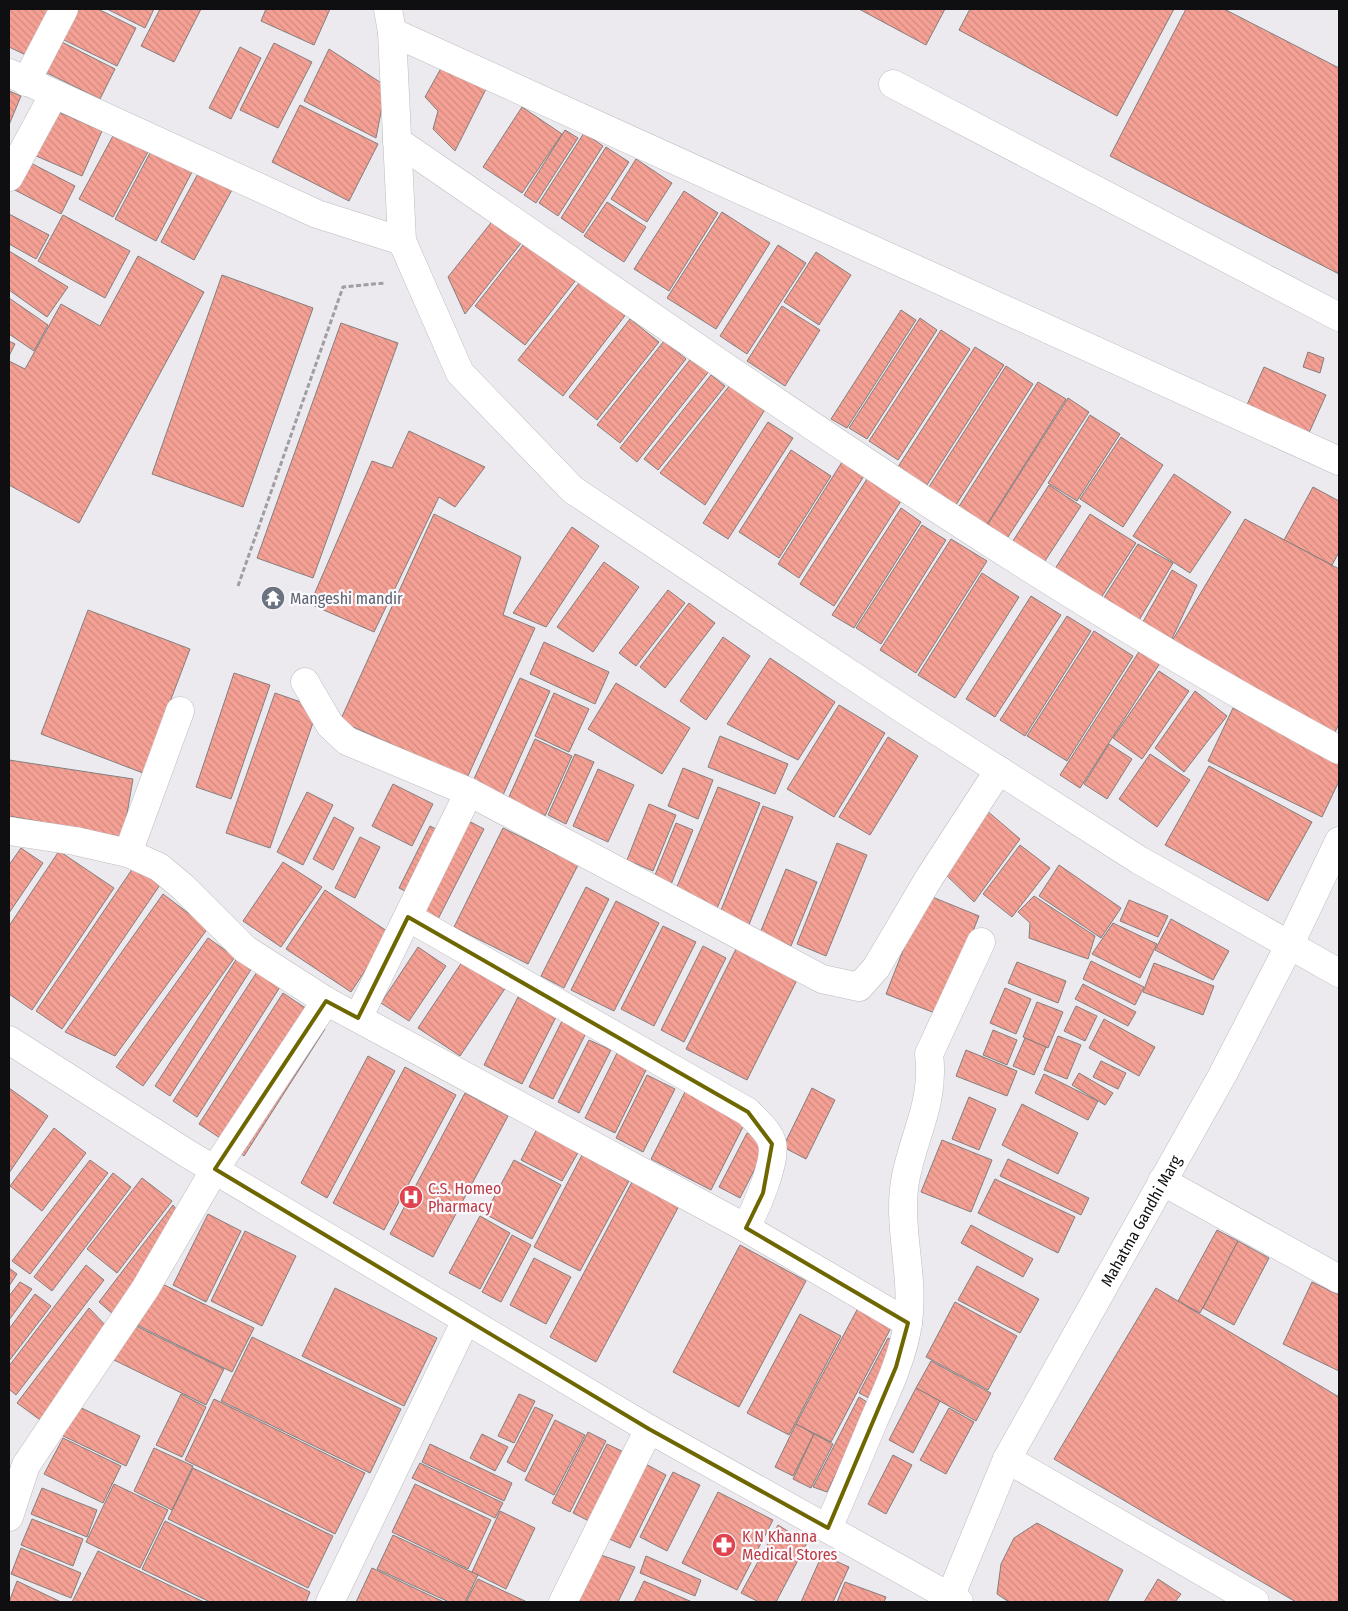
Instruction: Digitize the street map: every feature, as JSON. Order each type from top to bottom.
[{"type":"street","points":[[64,9],[17,77],[316,214],[402,242]]},
{"type":"street","points":[[1339,461],[390,20],[402,242],[460,373],[573,490],[906,710],[1139,860],[1339,973]]},
{"type":"street","points":[[893,84],[1339,317]]},
{"type":"street","points":[[9,177],[54,94]]},
{"type":"street","points":[[397,141],[955,522],[1155,646],[1339,750]]},
{"type":"street","points":[[306,682],[330,726],[347,741],[469,792],[822,979],[859,988],[876,968],[928,878],[999,770]]},
{"type":"street","points":[[128,853],[180,711]]},
{"type":"street","points":[[358,1018],[469,792]]},
{"type":"street","points":[[9,831],[75,841],[128,853],[159,867],[183,887],[245,949],[326,1000],[746,1228],[908,1323]]},
{"type":"street","name":"Mahatma Gandhi Marg","points":[[952,1600],[1007,1459],[1223,1074],[1289,946],[1339,842]]},
{"type":"street","points":[[408,917],[748,1112],[767,1132],[772,1144],[763,1193],[746,1228]]},
{"type":"street","points":[[828,1528],[896,1367],[908,1323],[909,1275],[903,1221],[906,1176],[928,1103],[932,1074],[929,1054],[981,942]]},
{"type":"street","points":[[9,1517],[17,1461],[145,1289],[214,1169],[326,1000]]},
{"type":"street","points":[[9,1040],[214,1169],[649,1429],[828,1528],[952,1600]]},
{"type":"street","points":[[1162,1181],[1339,1279]]},
{"type":"street","points":[[330,1602],[466,1320]]},
{"type":"street","points":[[563,1602],[649,1429]]},
{"type":"street","points":[[1007,1459],[1255,1602]]},
{"type":"path","points":[[238,586],[343,287],[419,280]]},
{"type":"highlighted area","points":[[408,917],[748,1112],[772,1144],[763,1193],[746,1228],[908,1323],[896,1367],[828,1528],[649,1429],[215,1169],[326,1001],[358,1018]]},
{"type":"building","points":[[9,9],[52,9],[30,57],[9,47]]},
{"type":"building","points":[[74,9],[98,9],[136,28],[117,66],[60,38]]},
{"type":"building","points":[[107,9],[154,9],[145,28]]},
{"type":"building","points":[[160,9],[201,9],[174,62],[141,46]]},
{"type":"building","points":[[266,9],[330,9],[314,45],[261,21]]},
{"type":"building","points":[[859,9],[945,9],[926,45]]},
{"type":"building","points":[[970,9],[1174,9],[1117,116],[959,30]]},
{"type":"building","points":[[1186,9],[1224,9],[1339,68],[1339,274],[1110,156]]},
{"type":"building","points":[[58,40],[115,69],[100,99],[43,71]]},
{"type":"building","points":[[274,43],[312,62],[278,128],[240,110]]},
{"type":"building","points":[[240,47],[261,58],[231,119],[209,108]]},
{"type":"building","points":[[329,49],[386,86],[376,138],[304,101]]},
{"type":"building","points":[[445,61],[489,83],[455,151],[433,129],[438,111],[425,97]]},
{"type":"building","points":[[9,91],[21,96],[9,125]]},
{"type":"building","points":[[300,105],[378,144],[349,201],[272,162]]},
{"type":"building","points":[[522,107],[562,134],[522,193],[483,167]]},
{"type":"building","points":[[54,110],[102,131],[82,176],[34,155]]},
{"type":"building","points":[[565,130],[578,138],[536,203],[524,195]]},
{"type":"building","points":[[584,133],[603,146],[558,216],[539,203]]},
{"type":"building","points":[[114,134],[148,152],[113,217],[79,199]]},
{"type":"building","points":[[606,147],[629,162],[583,233],[561,218]]},
{"type":"building","points":[[151,151],[192,172],[156,241],[115,219]]},
{"type":"building","points":[[636,159],[672,183],[647,222],[611,199]]},
{"type":"building","points":[[25,160],[75,186],[61,214],[11,188]]},
{"type":"building","points":[[200,170],[233,188],[194,260],[161,242]]},
{"type":"building","points":[[684,191],[718,213],[669,291],[634,269]]},
{"type":"building","points":[[607,202],[646,227],[624,262],[584,236]]},
{"type":"building","points":[[722,212],[770,243],[716,329],[667,298]]},
{"type":"building","points":[[9,214],[49,235],[36,259],[9,244]]},
{"type":"building","points":[[63,215],[130,251],[105,298],[38,261]]},
{"type":"building","points":[[494,219],[522,242],[465,314],[448,277]]},
{"type":"building","points":[[527,240],[576,280],[525,345],[475,306]]},
{"type":"building","points":[[778,245],[806,263],[747,354],[720,336]]},
{"type":"building","points":[[9,251],[68,287],[47,317],[9,290]]},
{"type":"building","points":[[816,252],[851,275],[819,325],[784,302]]},
{"type":"building","points":[[138,256],[204,292],[79,523],[9,485],[9,361],[25,369],[61,304],[100,326]]},
{"type":"building","points":[[222,275],[313,308],[243,507],[152,474]]},
{"type":"building","points":[[583,278],[627,313],[563,396],[518,360]]},
{"type":"building","points":[[9,298],[48,325],[34,351],[9,334]]},
{"type":"building","points":[[782,306],[820,330],[785,386],[747,361]]},
{"type":"building","points":[[901,310],[916,320],[847,428],[831,419]]},
{"type":"building","points":[[920,318],[937,330],[867,439],[849,428]]},
{"type":"building","points":[[630,319],[659,342],[597,420],[569,397]]},
{"type":"building","points":[[341,323],[398,343],[313,578],[257,558]]},
{"type":"building","points":[[941,330],[970,349],[898,460],[869,441]]},
{"type":"building","points":[[9,341],[15,344],[9,356]]},
{"type":"building","points":[[664,341],[686,359],[620,443],[597,425]]},
{"type":"building","points":[[975,347],[1004,365],[925,488],[896,470]]},
{"type":"building","points":[[1308,352],[1324,358],[1320,373],[1303,367]]},
{"type":"building","points":[[693,356],[710,370],[637,462],[620,448]]},
{"type":"building","points":[[1006,366],[1033,384],[954,508],[927,490]]},
{"type":"building","points":[[1264,367],[1326,395],[1304,444],[1242,416]]},
{"type":"building","points":[[711,375],[725,386],[658,470],[644,459]]},
{"type":"building","points":[[1038,382],[1066,399],[986,526],[958,508]]},
{"type":"building","points":[[730,385],[766,408],[705,505],[660,473]]},
{"type":"building","points":[[1068,398],[1089,412],[1006,540],[986,527]]},
{"type":"building","points":[[1090,415],[1120,434],[1077,501],[1048,483]]},
{"type":"building","points":[[768,422],[793,438],[728,539],[703,523]]},
{"type":"building","points":[[409,431],[485,467],[455,507],[439,497],[374,632],[310,604],[372,461],[392,468]]},
{"type":"building","points":[[1121,437],[1163,465],[1123,527],[1080,499]]},
{"type":"building","points":[[791,450],[831,476],[779,558],[739,532]]},
{"type":"building","points":[[842,462],[864,476],[799,578],[778,564]]},
{"type":"building","points":[[1174,474],[1231,512],[1190,573],[1133,536]]},
{"type":"building","points":[[867,479],[901,501],[834,606],[800,584]]},
{"type":"building","points":[[1049,485],[1081,506],[1041,567],[1009,547]]},
{"type":"building","points":[[1313,487],[1339,501],[1339,552],[1332,565],[1284,540]]},
{"type":"building","points":[[901,508],[921,522],[854,628],[832,615]]},
{"type":"building","points":[[434,514],[521,557],[503,615],[535,628],[467,778],[340,721]]},
{"type":"building","points":[[1090,514],[1136,543],[1099,601],[1053,572]]},
{"type":"building","points":[[1245,519],[1339,569],[1339,724],[1332,738],[1172,641]]},
{"type":"building","points":[[922,525],[946,540],[881,644],[856,628]]},
{"type":"building","points":[[572,527],[599,546],[546,627],[513,613]]},
{"type":"building","points":[[951,539],[987,561],[916,673],[880,650]]},
{"type":"building","points":[[1138,544],[1173,563],[1135,627],[1100,604]]},
{"type":"building","points":[[604,562],[639,587],[593,652],[557,627]]},
{"type":"building","points":[[1172,570],[1197,585],[1171,641],[1140,627]]},
{"type":"building","points":[[982,573],[1019,597],[955,698],[918,675]]},
{"type":"building","points":[[668,590],[685,603],[636,666],[619,653]]},
{"type":"building","points":[[1031,596],[1061,615],[995,717],[966,699]]},
{"type":"building","points":[[689,603],[715,623],[665,688],[640,667]]},
{"type":"building","points":[[88,610],[190,649],[143,773],[41,734]]},
{"type":"building","points":[[1067,616],[1091,631],[1025,736],[1000,720]]},
{"type":"building","points":[[1094,631],[1133,656],[1067,761],[1027,736]]},
{"type":"building","points":[[723,637],[750,656],[706,720],[680,701]]},
{"type":"building","points":[[544,642],[609,672],[595,704],[530,674]]},
{"type":"building","points":[[1142,647],[1162,660],[1080,788],[1060,775]]},
{"type":"building","points":[[770,658],[835,702],[798,760],[727,724]]},
{"type":"building","points":[[1159,671],[1189,691],[1142,759],[1113,738]]},
{"type":"building","points":[[234,673],[270,685],[231,799],[196,787]]},
{"type":"building","points":[[520,678],[550,691],[503,795],[473,781]]},
{"type":"building","points":[[616,683],[690,728],[662,774],[588,729]]},
{"type":"building","points":[[1195,691],[1227,716],[1184,772],[1155,748]]},
{"type":"building","points":[[275,693],[318,708],[270,848],[226,833]]},
{"type":"building","points":[[554,693],[589,709],[569,752],[535,736]]},
{"type":"building","points":[[839,705],[885,733],[834,817],[787,789]]},
{"type":"building","points":[[1233,708],[1339,760],[1339,781],[1322,817],[1208,761]]},
{"type":"building","points":[[720,736],[788,764],[775,794],[708,767]]},
{"type":"building","points":[[888,737],[918,756],[870,835],[839,817]]},
{"type":"building","points":[[535,739],[572,756],[545,816],[508,799]]},
{"type":"building","points":[[1109,744],[1132,759],[1107,799],[1084,784]]},
{"type":"building","points":[[575,754],[594,762],[566,824],[548,815]]},
{"type":"building","points":[[1150,754],[1190,780],[1157,827],[1119,799]]},
{"type":"building","points":[[9,760],[133,779],[123,837],[9,816]]},
{"type":"building","points":[[1209,766],[1312,822],[1268,901],[1165,845]]},
{"type":"building","points":[[683,768],[713,780],[698,819],[668,806]]},
{"type":"building","points":[[598,769],[634,785],[608,842],[573,826]]},
{"type":"building","points":[[393,784],[433,804],[412,846],[372,826]]},
{"type":"building","points":[[718,787],[760,803],[716,911],[674,894]]},
{"type":"building","points":[[307,792],[333,805],[303,865],[277,852]]},
{"type":"building","points":[[649,804],[676,815],[653,871],[627,860]]},
{"type":"building","points":[[763,806],[793,817],[748,927],[719,915]]},
{"type":"building","points":[[986,810],[1020,839],[974,902],[942,871]]},
{"type":"building","points":[[334,817],[354,828],[333,870],[313,859]]},
{"type":"building","points":[[461,817],[484,829],[436,923],[414,911]]},
{"type":"building","points":[[676,823],[693,830],[670,887],[653,880]]},
{"type":"building","points":[[430,826],[446,834],[415,896],[399,888]]},
{"type":"building","points":[[503,828],[578,865],[528,964],[454,927]]},
{"type":"building","points":[[360,837],[380,847],[355,898],[335,888]]},
{"type":"building","points":[[837,843],[867,855],[826,956],[797,944]]},
{"type":"building","points":[[1020,845],[1050,868],[1012,917],[983,894]]},
{"type":"building","points":[[21,848],[43,863],[9,913],[9,865]]},
{"type":"building","points":[[59,851],[114,888],[32,1010],[9,994],[9,926]]},
{"type":"building","points":[[137,862],[164,879],[62,1029],[36,1011]]},
{"type":"building","points":[[283,862],[322,887],[281,947],[243,921]]},
{"type":"building","points":[[1059,865],[1121,908],[1101,938],[1039,896]]},
{"type":"building","points":[[786,869],[817,882],[791,946],[760,933]]},
{"type":"building","points":[[586,887],[609,899],[564,988],[541,976]]},
{"type":"building","points":[[325,890],[390,933],[351,992],[286,949]]},
{"type":"building","points":[[163,894],[208,928],[115,1056],[65,1032]]},
{"type":"building","points":[[925,894],[979,916],[940,1015],[886,994]]},
{"type":"building","points":[[1034,896],[1095,936],[1088,959],[1029,938],[1030,923],[1018,912]]},
{"type":"building","points":[[1129,900],[1168,916],[1158,937],[1120,921]]},
{"type":"building","points":[[616,901],[659,923],[614,1011],[571,990]]},
{"type":"building","points":[[1171,919],[1229,951],[1213,980],[1155,950]]},
{"type":"building","points":[[1113,923],[1157,944],[1140,978],[1092,954]]},
{"type":"building","points":[[663,926],[696,942],[654,1026],[621,1009]]},
{"type":"building","points":[[208,938],[235,957],[143,1086],[116,1067]]},
{"type":"building","points":[[703,946],[726,958],[684,1042],[661,1030]]},
{"type":"building","points":[[418,947],[446,966],[409,1021],[381,1003]]},
{"type":"building","points":[[737,947],[798,978],[747,1080],[686,1049]]},
{"type":"building","points":[[237,958],[252,968],[170,1096],[155,1086]]},
{"type":"building","points":[[464,959],[506,987],[460,1056],[418,1028]]},
{"type":"building","points":[[1091,961],[1144,987],[1135,1005],[1083,979]]},
{"type":"building","points":[[1017,962],[1066,981],[1058,1003],[1008,983]]},
{"type":"building","points":[[1154,963],[1214,986],[1203,1015],[1143,992]]},
{"type":"building","points":[[257,972],[280,987],[197,1117],[173,1101]]},
{"type":"building","points":[[1083,984],[1136,1012],[1128,1026],[1075,999]]},
{"type":"building","points":[[1005,988],[1031,999],[1016,1034],[990,1023]]},
{"type":"building","points":[[283,993],[307,1009],[223,1140],[199,1124]]},
{"type":"building","points":[[518,997],[556,1017],[522,1084],[484,1065]]},
{"type":"building","points":[[1037,1002],[1063,1012],[1048,1048],[1023,1037]]},
{"type":"building","points":[[1076,1006],[1097,1016],[1085,1041],[1064,1031]]},
{"type":"building","points":[[563,1019],[587,1031],[553,1099],[529,1087]]},
{"type":"building","points":[[1104,1019],[1155,1047],[1139,1076],[1089,1048]]},
{"type":"building","points":[[317,1024],[325,1029],[244,1156],[236,1149]]},
{"type":"building","points":[[993,1030],[1017,1040],[1007,1065],[983,1055]]},
{"type":"building","points":[[1058,1036],[1081,1045],[1067,1079],[1044,1070]]},
{"type":"building","points":[[1025,1038],[1046,1047],[1034,1075],[1013,1066]]},
{"type":"building","points":[[589,1040],[611,1050],[579,1113],[558,1102]]},
{"type":"building","points":[[966,1050],[1017,1071],[1007,1096],[956,1076]]},
{"type":"building","points":[[618,1051],[648,1066],[615,1133],[585,1118]]},
{"type":"building","points":[[368,1056],[395,1071],[327,1198],[301,1183]]},
{"type":"building","points":[[1101,1061],[1126,1073],[1118,1089],[1093,1077]]},
{"type":"building","points":[[405,1067],[456,1095],[384,1230],[333,1203]]},
{"type":"building","points":[[1079,1073],[1113,1093],[1105,1105],[1072,1085]]},
{"type":"building","points":[[1044,1074],[1098,1101],[1088,1120],[1035,1093]]},
{"type":"building","points":[[647,1075],[675,1089],[643,1152],[616,1138]]},
{"type":"building","points":[[688,1086],[748,1117],[711,1190],[651,1159]]},
{"type":"building","points":[[9,1088],[48,1116],[9,1173]]},
{"type":"building","points":[[812,1088],[835,1100],[806,1159],[783,1147]]},
{"type":"building","points":[[465,1093],[508,1116],[433,1257],[390,1234]]},
{"type":"building","points":[[969,1097],[996,1109],[979,1150],[952,1139]]},
{"type":"building","points":[[1022,1104],[1078,1133],[1058,1174],[1002,1145]]},
{"type":"building","points":[[542,1119],[584,1142],[562,1181],[521,1160]]},
{"type":"building","points":[[54,1128],[86,1153],[42,1211],[10,1186]]},
{"type":"building","points":[[747,1133],[768,1143],[740,1198],[719,1187]]},
{"type":"building","points":[[942,1140],[992,1160],[971,1212],[921,1192]]},
{"type":"building","points":[[582,1155],[629,1181],[580,1271],[534,1247]]},
{"type":"building","points":[[1008,1159],[1089,1198],[1081,1215],[1000,1176]]},
{"type":"building","points":[[90,1160],[108,1173],[30,1274],[12,1261]]},
{"type":"building","points":[[514,1160],[561,1185],[532,1239],[485,1214]]},
{"type":"building","points":[[113,1173],[131,1187],[52,1291],[34,1277]]},
{"type":"building","points":[[142,1178],[172,1201],[117,1273],[87,1249]]},
{"type":"building","points":[[995,1179],[1075,1217],[1058,1253],[978,1213]]},
{"type":"building","points":[[633,1180],[680,1204],[596,1362],[550,1337]]},
{"type":"building","points":[[173,1205],[179,1213],[114,1315],[99,1302]]},
{"type":"building","points":[[208,1214],[241,1231],[206,1302],[173,1285]]},
{"type":"building","points":[[480,1216],[510,1233],[480,1289],[449,1273]]},
{"type":"building","points":[[971,1225],[1033,1259],[1023,1277],[961,1243]]},
{"type":"building","points":[[1217,1230],[1238,1241],[1200,1313],[1178,1301]]},
{"type":"building","points":[[245,1231],[296,1256],[262,1326],[211,1301]]},
{"type":"building","points":[[512,1235],[531,1245],[501,1302],[482,1292]]},
{"type":"building","points":[[1238,1241],[1269,1258],[1234,1325],[1203,1308]]},
{"type":"building","points":[[740,1245],[806,1281],[739,1407],[673,1372]]},
{"type":"building","points":[[534,1258],[571,1277],[546,1324],[510,1305]]},
{"type":"building","points":[[86,1265],[104,1280],[16,1395],[9,1389],[9,1366]]},
{"type":"building","points":[[977,1266],[1039,1299],[1020,1333],[958,1300]]},
{"type":"building","points":[[9,1268],[17,1274],[9,1286]]},
{"type":"building","points":[[156,1281],[254,1328],[232,1372],[135,1324]]},
{"type":"building","points":[[20,1282],[32,1289],[9,1320],[9,1296]]},
{"type":"building","points":[[1312,1282],[1339,1295],[1339,1371],[1283,1344]]},
{"type":"building","points":[[335,1288],[437,1338],[404,1406],[302,1356]]},
{"type":"building","points":[[1156,1288],[1339,1397],[1339,1602],[1296,1602],[1054,1459]]},
{"type":"building","points":[[35,1294],[51,1306],[9,1361],[9,1329]]},
{"type":"building","points":[[955,1302],[1017,1336],[988,1390],[926,1357]]},
{"type":"building","points":[[89,1308],[109,1329],[43,1422],[17,1403]]},
{"type":"building","points":[[858,1308],[892,1326],[831,1442],[796,1424]]},
{"type":"building","points":[[800,1314],[841,1336],[789,1435],[747,1413]]},
{"type":"building","points":[[130,1323],[224,1369],[206,1405],[112,1359]]},
{"type":"building","points":[[252,1337],[401,1409],[370,1473],[221,1401]]},
{"type":"building","points":[[888,1338],[901,1345],[873,1400],[859,1393]]},
{"type":"building","points":[[931,1361],[991,1393],[976,1421],[916,1388]]},
{"type":"building","points":[[916,1388],[940,1401],[913,1453],[889,1440]]},
{"type":"building","points":[[181,1394],[206,1407],[182,1457],[156,1445]]},
{"type":"building","points":[[519,1394],[535,1401],[514,1443],[498,1436]]},
{"type":"building","points":[[859,1397],[870,1404],[827,1492],[813,1487]]},
{"type":"building","points":[[214,1399],[365,1473],[335,1534],[185,1460]]},
{"type":"building","points":[[71,1403],[140,1436],[126,1466],[57,1433]]},
{"type":"building","points":[[535,1407],[553,1415],[525,1472],[507,1462]]},
{"type":"building","points":[[949,1408],[974,1422],[946,1474],[920,1460]]},
{"type":"building","points":[[555,1420],[585,1435],[554,1495],[525,1480]]},
{"type":"building","points":[[796,1424],[814,1434],[793,1476],[775,1467]]},
{"type":"building","points":[[588,1432],[606,1441],[570,1512],[552,1503]]},
{"type":"building","points":[[482,1434],[508,1447],[495,1471],[470,1458]]},
{"type":"building","points":[[814,1434],[833,1444],[811,1488],[793,1479]]},
{"type":"building","points":[[63,1438],[121,1466],[103,1503],[44,1474]]},
{"type":"building","points":[[430,1444],[512,1483],[504,1501],[422,1462]]},
{"type":"building","points":[[607,1444],[628,1454],[593,1523],[573,1513]]},
{"type":"building","points":[[154,1448],[193,1466],[172,1510],[134,1491]]},
{"type":"building","points":[[893,1455],[912,1465],[886,1514],[868,1504]]},
{"type":"building","points":[[642,1462],[666,1475],[630,1548],[607,1538]]},
{"type":"building","points":[[420,1463],[503,1503],[495,1518],[412,1478]]},
{"type":"building","points":[[193,1468],[333,1536],[308,1588],[168,1519]]},
{"type":"building","points":[[673,1472],[700,1485],[667,1551],[640,1537]]},
{"type":"building","points":[[114,1484],[168,1510],[140,1568],[86,1542]]},
{"type":"building","points":[[415,1484],[491,1520],[468,1569],[392,1532]]},
{"type":"building","points":[[42,1488],[97,1510],[87,1537],[31,1514]]},
{"type":"building","points":[[718,1492],[773,1520],[737,1590],[682,1563]]},
{"type":"building","points":[[500,1511],[535,1528],[506,1589],[472,1572]]},
{"type":"building","points":[[32,1519],[83,1539],[73,1566],[21,1545]]},
{"type":"building","points":[[165,1521],[310,1592],[306,1602],[210,1602],[142,1569]]},
{"type":"building","points":[[1037,1523],[1123,1570],[1107,1602],[1009,1602],[997,1594],[1001,1564],[1014,1538]]},
{"type":"building","points":[[778,1525],[807,1543],[776,1602],[759,1602],[741,1593]]},
{"type":"building","points":[[393,1535],[478,1575],[465,1602],[449,1602],[377,1569]]},
{"type":"building","points":[[21,1548],[81,1573],[71,1598],[11,1574]]},
{"type":"building","points":[[98,1551],[204,1602],[72,1602]]},
{"type":"building","points":[[598,1554],[635,1567],[618,1602],[572,1602]]},
{"type":"building","points":[[822,1555],[849,1567],[833,1602],[801,1602]]},
{"type":"building","points":[[646,1556],[701,1580],[695,1596],[640,1573]]},
{"type":"building","points":[[372,1568],[444,1602],[356,1602]]},
{"type":"building","points":[[478,1579],[527,1602],[466,1602]]},
{"type":"building","points":[[1158,1579],[1181,1594],[1175,1602],[1144,1602]]},
{"type":"building","points":[[17,1581],[61,1602],[9,1602]]},
{"type":"building","points":[[644,1581],[692,1602],[634,1602]]},
{"type":"building","points":[[845,1582],[886,1597],[884,1602],[837,1602]]},
{"type":"place","name":"Mangeshi mandir","points":[[273,598]]},
{"type":"place","name":"C.S. Homeo Pharmacy","points":[[411,1197]]},
{"type":"place","name":"K N Khanna Medical Stores","points":[[724,1545]]}]
